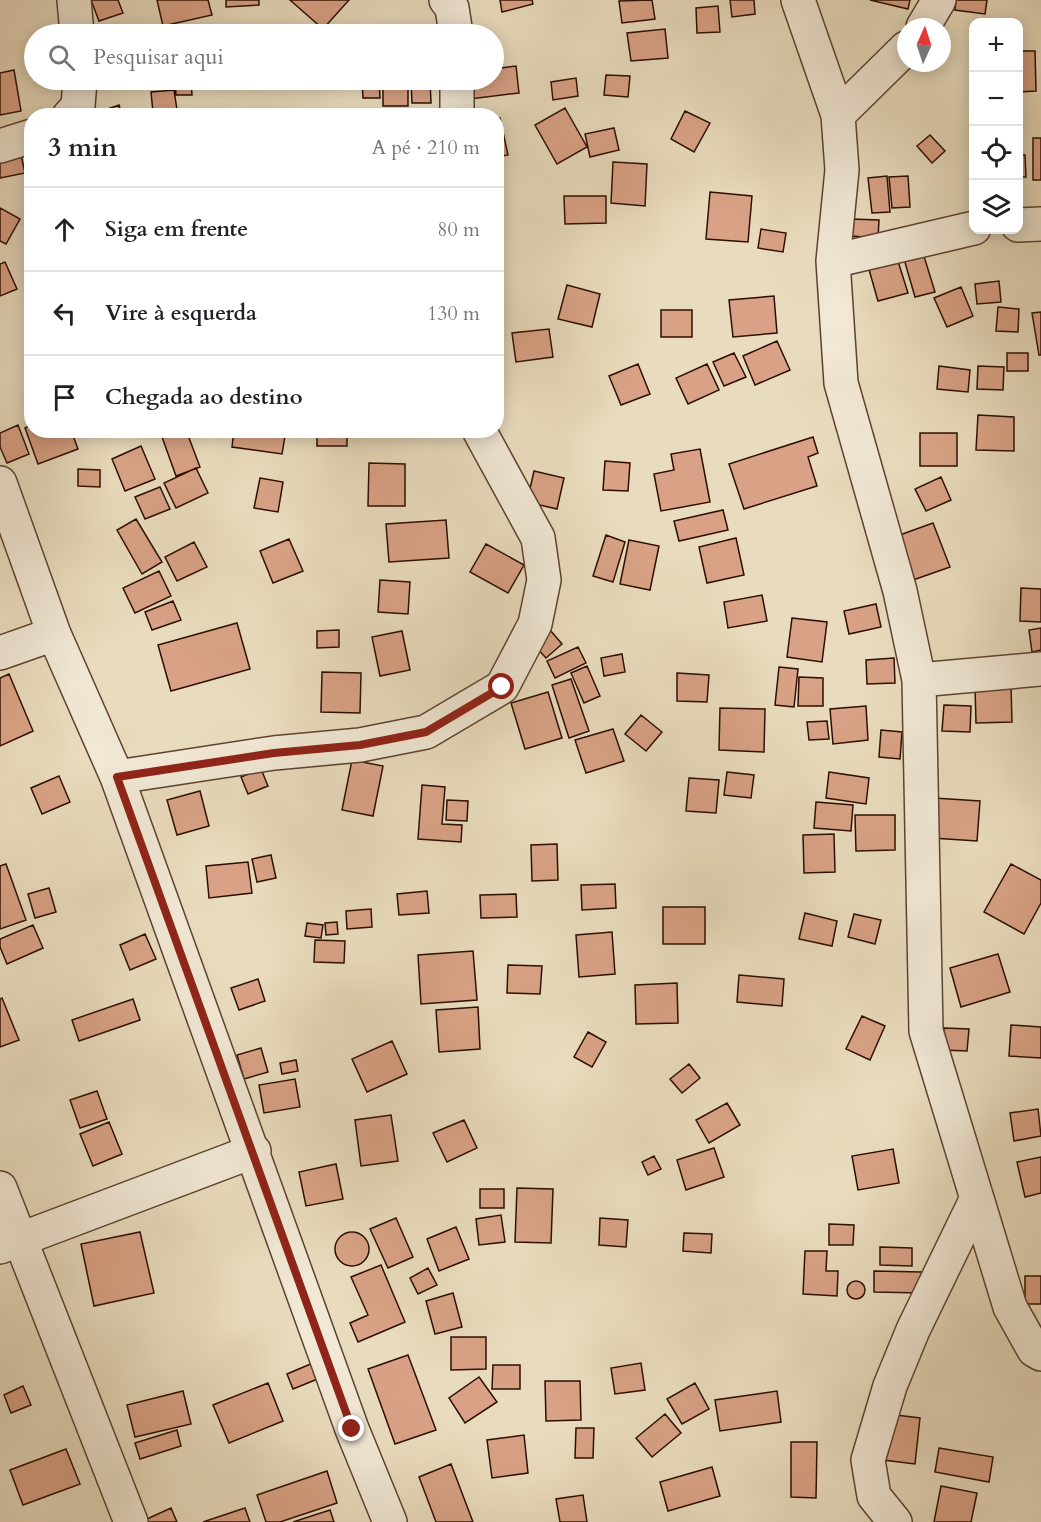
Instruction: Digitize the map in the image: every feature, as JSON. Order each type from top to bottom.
[{"type":"street","points":[[74,0],[76,24]]},
{"type":"street","points":[[446,0],[452,8],[454,24]]},
{"type":"street","points":[[798,0],[838,115],[842,170],[833,261],[841,383],[900,591],[919,680],[926,1032],[1010,1307],[1034,1350],[1041,1354]]},
{"type":"street","points":[[928,18],[939,0]]},
{"type":"street","points":[[838,115],[897,57]]},
{"type":"street","points":[[76,108],[79,90]]},
{"type":"street","points":[[456,90],[457,108]]},
{"type":"street","points":[[0,146],[24,138]]},
{"type":"street","points":[[1023,225],[1041,224]]},
{"type":"street","points":[[833,261],[969,229]]},
{"type":"street","points":[[117,777],[274,753],[360,745],[426,732],[502,687],[535,624],[544,580],[538,538],[482,438]]},
{"type":"street","points":[[0,483],[54,634],[117,777],[254,1151],[352,1429],[390,1522]]},
{"type":"street","points":[[0,653],[54,634]]},
{"type":"street","points":[[919,680],[1041,669]]},
{"type":"street","points":[[10,1244],[254,1151]]},
{"type":"street","points":[[0,1188],[10,1244],[131,1522]]},
{"type":"street","points":[[895,1522],[874,1496],[868,1460],[890,1386],[913,1329],[976,1200]]},
{"type":"building","points":[[91,0],[118,0],[123,13],[99,21]]},
{"type":"building","points":[[157,0],[208,0],[212,15],[163,24]]},
{"type":"building","points":[[226,0],[259,0],[259,5],[226,7]]},
{"type":"building","points":[[290,0],[349,0],[327,24],[317,24]]},
{"type":"building","points":[[500,0],[532,0],[533,4],[502,12]]},
{"type":"building","points":[[652,0],[655,19],[622,23],[619,1]]},
{"type":"building","points":[[730,0],[754,0],[755,14],[732,17]]},
{"type":"building","points":[[870,0],[910,0],[908,9]]},
{"type":"building","points":[[956,0],[987,0],[985,14],[955,10]]},
{"type":"building","points":[[718,6],[720,32],[697,33],[696,8]]},
{"type":"building","points":[[665,29],[668,58],[631,61],[627,33]]},
{"type":"building","points":[[1023,51],[1035,51],[1036,91],[1023,92]]},
{"type":"building","points":[[516,66],[519,93],[470,99],[469,90],[504,90],[504,68]]},
{"type":"building","points":[[14,70],[21,111],[0,115],[0,73]]},
{"type":"building","points":[[606,75],[630,76],[628,97],[604,95]]},
{"type":"building","points":[[576,78],[578,96],[553,100],[551,82]]},
{"type":"building","points":[[174,90],[177,108],[153,108],[151,92]]},
{"type":"building","points":[[176,90],[192,90],[192,95],[176,95]]},
{"type":"building","points":[[363,90],[380,90],[380,98],[363,98]]},
{"type":"building","points":[[383,90],[408,90],[408,106],[383,106]]},
{"type":"building","points":[[411,90],[430,90],[431,103],[412,103]]},
{"type":"building","points":[[565,108],[587,147],[557,164],[535,125]]},
{"type":"building","points":[[685,111],[710,123],[694,152],[671,139]]},
{"type":"building","points":[[614,128],[619,150],[590,157],[585,134]]},
{"type":"building","points":[[930,135],[945,151],[932,163],[917,146]]},
{"type":"building","points":[[504,136],[508,155],[504,156]]},
{"type":"building","points":[[1033,138],[1041,138],[1041,180],[1033,180]]},
{"type":"building","points":[[20,150],[24,173],[0,178],[0,154]]},
{"type":"building","points":[[1023,155],[1025,155],[1026,177],[1023,177]]},
{"type":"building","points":[[613,162],[647,164],[645,206],[611,203]]},
{"type":"building","points":[[887,176],[890,212],[872,213],[868,178]]},
{"type":"building","points":[[908,176],[910,207],[892,208],[889,177]]},
{"type":"building","points":[[710,192],[752,196],[748,242],[706,239]]},
{"type":"building","points":[[564,196],[606,196],[606,223],[565,224]]},
{"type":"building","points":[[0,208],[20,219],[6,244],[0,241]]},
{"type":"building","points":[[851,219],[879,220],[878,238],[851,236]]},
{"type":"building","points":[[761,229],[786,233],[783,252],[758,248]]},
{"type":"building","points":[[923,253],[935,292],[915,297],[904,259]]},
{"type":"building","points":[[897,258],[908,293],[878,301],[868,266]]},
{"type":"building","points":[[5,262],[17,289],[0,296],[0,264]]},
{"type":"building","points":[[999,281],[1001,302],[977,304],[975,284]]},
{"type":"building","points":[[567,285],[600,294],[592,327],[558,319]]},
{"type":"building","points":[[961,287],[973,316],[947,327],[934,298]]},
{"type":"building","points":[[774,296],[777,333],[733,337],[729,300]]},
{"type":"building","points":[[998,307],[1019,309],[1018,332],[996,331]]},
{"type":"building","points":[[661,310],[692,310],[692,337],[661,337]]},
{"type":"building","points":[[1041,312],[1041,355],[1039,355],[1032,313]]},
{"type":"building","points":[[549,329],[553,357],[516,362],[512,333]]},
{"type":"building","points":[[777,341],[790,370],[755,385],[743,356]]},
{"type":"building","points":[[734,353],[746,377],[724,386],[713,362]]},
{"type":"building","points":[[1007,353],[1028,353],[1028,371],[1007,371]]},
{"type":"building","points":[[638,364],[650,394],[621,405],[609,376]]},
{"type":"building","points":[[707,364],[719,390],[688,404],[676,378]]},
{"type":"building","points":[[939,366],[970,370],[968,392],[937,389]]},
{"type":"building","points":[[978,366],[1004,367],[1003,390],[977,389]]},
{"type":"building","points":[[978,415],[1014,417],[1014,451],[976,450]]},
{"type":"building","points":[[18,425],[29,454],[7,463],[0,447],[0,433]]},
{"type":"building","points":[[920,433],[957,433],[957,466],[920,466]]},
{"type":"building","points":[[813,437],[818,453],[808,457],[817,486],[744,509],[729,464]]},
{"type":"building","points":[[29,438],[74,438],[78,449],[38,464]]},
{"type":"building","points":[[162,438],[189,438],[200,467],[176,476]]},
{"type":"building","points":[[233,438],[285,438],[282,454],[232,447]]},
{"type":"building","points":[[317,438],[347,438],[347,446],[317,446]]},
{"type":"building","points":[[141,446],[155,479],[125,491],[112,459]]},
{"type":"building","points":[[700,449],[710,502],[661,511],[654,474],[674,470],[671,454]]},
{"type":"building","points":[[605,461],[630,463],[628,491],[603,490]]},
{"type":"building","points":[[369,463],[405,464],[405,506],[368,506]]},
{"type":"building","points":[[196,468],[208,493],[176,508],[164,483]]},
{"type":"building","points":[[78,469],[100,470],[100,487],[78,486]]},
{"type":"building","points":[[534,471],[564,478],[557,509],[527,502]]},
{"type":"building","points":[[941,477],[951,500],[926,511],[915,489]]},
{"type":"building","points":[[260,478],[283,482],[278,512],[254,508]]},
{"type":"building","points":[[160,487],[170,509],[145,519],[135,497]]},
{"type":"building","points":[[723,510],[728,530],[679,541],[674,521]]},
{"type":"building","points":[[136,519],[162,562],[142,574],[117,530]]},
{"type":"building","points":[[446,520],[449,558],[389,562],[386,524]]},
{"type":"building","points":[[933,523],[950,567],[913,580],[897,536]]},
{"type":"building","points":[[606,535],[625,542],[613,582],[593,576]]},
{"type":"building","points":[[736,538],[744,575],[707,583],[699,547]]},
{"type":"building","points":[[289,539],[303,571],[273,583],[260,551]]},
{"type":"building","points":[[629,540],[659,546],[650,590],[620,584]]},
{"type":"building","points":[[194,542],[207,567],[177,581],[165,557]]},
{"type":"building","points":[[486,544],[524,565],[508,593],[470,572]]},
{"type":"building","points":[[159,571],[171,596],[135,613],[123,588]]},
{"type":"building","points":[[380,580],[410,582],[408,614],[378,612]]},
{"type":"building","points":[[1021,588],[1041,589],[1041,622],[1020,621]]},
{"type":"building","points":[[762,595],[767,621],[728,628],[724,602]]},
{"type":"building","points":[[173,601],[181,620],[152,630],[145,612]]},
{"type":"building","points":[[876,604],[881,627],[849,634],[844,611]]},
{"type":"building","points":[[792,618],[827,622],[822,662],[787,657]]},
{"type":"building","points":[[237,623],[250,669],[171,691],[158,645]]},
{"type":"building","points":[[1041,628],[1041,650],[1032,652],[1029,630]]},
{"type":"building","points":[[339,630],[339,647],[317,648],[317,631]]},
{"type":"building","points":[[550,630],[562,644],[546,658],[534,645]]},
{"type":"building","points":[[402,631],[410,670],[380,676],[372,637]]},
{"type":"building","points":[[578,647],[586,663],[555,678],[547,661]]},
{"type":"building","points":[[622,654],[625,672],[604,676],[601,658]]},
{"type":"building","points":[[894,658],[895,683],[867,684],[866,660]]},
{"type":"building","points":[[587,666],[600,696],[584,703],[571,673]]},
{"type":"building","points":[[779,667],[798,669],[794,707],[775,705]]},
{"type":"building","points":[[322,672],[361,673],[360,713],[321,712]]},
{"type":"building","points":[[677,673],[709,675],[707,702],[677,701]]},
{"type":"building","points":[[9,674],[33,731],[0,746],[0,678]]},
{"type":"building","points":[[799,677],[823,678],[823,706],[798,706]]},
{"type":"building","points":[[571,679],[589,731],[569,738],[552,685]]},
{"type":"building","points":[[1011,686],[1012,722],[976,723],[975,687]]},
{"type":"building","points":[[548,692],[562,738],[525,749],[511,703]]},
{"type":"building","points":[[944,705],[971,706],[970,732],[942,731]]},
{"type":"building","points":[[866,706],[868,740],[833,744],[830,709]]},
{"type":"building","points":[[720,708],[765,709],[764,752],[719,750]]},
{"type":"building","points":[[641,715],[662,732],[646,751],[625,734]]},
{"type":"building","points":[[827,721],[829,739],[809,740],[807,722]]},
{"type":"building","points":[[613,729],[624,761],[586,773],[575,740]]},
{"type":"building","points":[[881,730],[902,732],[900,759],[879,757]]},
{"type":"building","points":[[352,760],[383,766],[373,816],[342,810]]},
{"type":"building","points":[[261,769],[268,786],[248,794],[241,777]]},
{"type":"building","points":[[727,772],[754,775],[751,798],[724,795]]},
{"type":"building","points":[[829,772],[869,778],[866,804],[826,798]]},
{"type":"building","points":[[59,776],[70,802],[42,814],[31,788]]},
{"type":"building","points":[[689,778],[719,780],[716,813],[686,811]]},
{"type":"building","points":[[422,785],[445,787],[442,824],[462,825],[461,842],[418,839]]},
{"type":"building","points":[[200,791],[209,826],[177,835],[167,800]]},
{"type":"building","points":[[934,798],[980,801],[977,841],[932,838]]},
{"type":"building","points":[[447,800],[468,801],[467,821],[446,820]]},
{"type":"building","points":[[816,802],[853,805],[851,831],[814,828]]},
{"type":"building","points":[[855,815],[895,815],[895,850],[856,851]]},
{"type":"building","points":[[834,834],[835,872],[804,873],[803,835]]},
{"type":"building","points":[[557,844],[558,880],[532,881],[531,845]]},
{"type":"building","points":[[271,855],[276,878],[257,882],[252,859]]},
{"type":"building","points":[[248,862],[252,893],[209,898],[206,866]]},
{"type":"building","points":[[6,864],[26,920],[0,929],[0,866]]},
{"type":"building","points":[[1011,864],[1041,880],[1041,903],[1024,934],[984,912]]},
{"type":"building","points":[[615,884],[616,908],[582,910],[581,885]]},
{"type":"building","points":[[49,888],[56,912],[35,918],[28,894]]},
{"type":"building","points":[[427,891],[429,913],[399,915],[397,894]]},
{"type":"building","points":[[516,894],[517,917],[481,918],[480,895]]},
{"type":"building","points":[[663,907],[705,907],[705,944],[663,944]]},
{"type":"building","points":[[371,909],[372,927],[347,929],[346,911]]},
{"type":"building","points":[[805,913],[837,921],[832,946],[799,939]]},
{"type":"building","points":[[854,914],[881,920],[875,944],[848,937]]},
{"type":"building","points":[[337,922],[338,934],[326,935],[325,923]]},
{"type":"building","points":[[307,923],[323,925],[321,938],[305,936]]},
{"type":"building","points":[[33,925],[43,948],[7,964],[0,947],[0,939]]},
{"type":"building","points":[[612,932],[615,974],[579,977],[576,935]]},
{"type":"building","points":[[145,934],[156,959],[130,970],[120,945]]},
{"type":"building","points":[[315,940],[345,941],[344,963],[314,962]]},
{"type":"building","points":[[473,951],[477,1000],[421,1004],[418,955]]},
{"type":"building","points":[[998,954],[1010,992],[961,1007],[950,968]]},
{"type":"building","points":[[508,965],[542,966],[540,994],[507,993]]},
{"type":"building","points":[[739,975],[784,979],[782,1006],[737,1002]]},
{"type":"building","points":[[258,979],[265,1001],[239,1010],[231,988]]},
{"type":"building","points":[[677,983],[678,1023],[636,1024],[635,985]]},
{"type":"building","points":[[2,998],[19,1040],[0,1047],[0,999]]},
{"type":"building","points":[[133,999],[140,1020],[79,1041],[72,1020]]},
{"type":"building","points":[[478,1007],[480,1049],[439,1052],[436,1010]]},
{"type":"building","points":[[862,1016],[885,1026],[870,1060],[846,1049]]},
{"type":"building","points":[[1011,1025],[1041,1027],[1041,1058],[1009,1056]]},
{"type":"building","points":[[944,1028],[969,1029],[967,1051],[943,1050]]},
{"type":"building","points":[[588,1032],[606,1042],[592,1067],[574,1057]]},
{"type":"building","points":[[392,1041],[407,1074],[367,1092],[352,1059]]},
{"type":"building","points":[[261,1048],[268,1072],[244,1079],[237,1055]]},
{"type":"building","points":[[296,1060],[298,1071],[282,1074],[280,1063]]},
{"type":"building","points":[[689,1064],[700,1078],[682,1093],[670,1079]]},
{"type":"building","points":[[295,1079],[300,1107],[264,1113],[259,1085]]},
{"type":"building","points":[[97,1091],[107,1119],[80,1128],[70,1100]]},
{"type":"building","points":[[727,1103],[740,1125],[709,1143],[696,1120]]},
{"type":"building","points":[[1038,1109],[1041,1136],[1014,1141],[1010,1113]]},
{"type":"building","points":[[391,1115],[398,1161],[361,1166],[355,1120]]},
{"type":"building","points":[[464,1120],[477,1148],[447,1162],[433,1133]]},
{"type":"building","points":[[109,1122],[122,1154],[93,1166],[80,1134]]},
{"type":"building","points":[[714,1148],[724,1177],[686,1190],[677,1160]]},
{"type":"building","points":[[893,1149],[899,1183],[858,1190],[852,1156]]},
{"type":"building","points":[[654,1156],[661,1169],[648,1175],[642,1162]]},
{"type":"building","points":[[1041,1157],[1041,1193],[1025,1197],[1017,1162]]},
{"type":"building","points":[[336,1164],[343,1199],[306,1206],[299,1172]]},
{"type":"building","points":[[517,1188],[553,1189],[551,1243],[515,1242]]},
{"type":"building","points":[[480,1189],[504,1189],[504,1208],[480,1208]]},
{"type":"building","points":[[501,1215],[505,1242],[479,1245],[476,1219]]},
{"type":"building","points":[[396,1218],[413,1257],[388,1268],[370,1229]]},
{"type":"building","points":[[600,1218],[628,1220],[626,1247],[599,1245]]},
{"type":"building","points":[[829,1224],[854,1225],[853,1245],[829,1245]]},
{"type":"building","points":[[456,1227],[469,1259],[439,1271],[427,1239]]},
{"type":"building","points":[[140,1232],[154,1293],[94,1306],[81,1244]]},
{"type":"building","points":[[352,1232],[364,1237],[369,1249],[364,1261],[352,1266],[340,1261],[335,1249],[340,1237]]},
{"type":"building","points":[[684,1233],[712,1234],[711,1253],[683,1251]]},
{"type":"building","points":[[880,1247],[912,1248],[912,1266],[880,1265]]},
{"type":"building","points":[[805,1251],[827,1251],[826,1271],[838,1271],[837,1296],[803,1294]]},
{"type":"building","points":[[381,1265],[405,1322],[358,1342],[350,1323],[368,1315],[351,1277]]},
{"type":"building","points":[[428,1268],[437,1285],[418,1294],[410,1278]]},
{"type":"building","points":[[874,1271],[922,1272],[922,1293],[874,1292]]},
{"type":"building","points":[[1025,1276],[1041,1276],[1041,1304],[1025,1304]]},
{"type":"building","points":[[856,1281],[862,1284],[865,1290],[862,1296],[856,1299],[850,1296],[847,1290],[850,1284]]},
{"type":"building","points":[[453,1293],[462,1327],[435,1334],[426,1301]]},
{"type":"building","points":[[451,1337],[486,1337],[486,1369],[451,1370]]},
{"type":"building","points":[[408,1355],[436,1430],[395,1444],[368,1369]]},
{"type":"building","points":[[313,1363],[320,1378],[293,1389],[287,1374]]},
{"type":"building","points":[[641,1363],[645,1390],[615,1394],[611,1368]]},
{"type":"building","points":[[493,1365],[520,1365],[520,1389],[492,1389]]},
{"type":"building","points":[[479,1377],[497,1402],[465,1423],[449,1398]]},
{"type":"building","points":[[545,1381],[580,1381],[581,1420],[546,1421]]},
{"type":"building","points":[[268,1383],[283,1421],[229,1443],[213,1405]]},
{"type":"building","points":[[695,1383],[709,1409],[682,1424],[667,1399]]},
{"type":"building","points":[[23,1386],[31,1405],[11,1413],[4,1395]]},
{"type":"building","points":[[183,1391],[191,1424],[135,1437],[127,1405]]},
{"type":"building","points":[[777,1391],[781,1422],[720,1431],[715,1400]]},
{"type":"building","points":[[665,1414],[681,1433],[652,1457],[636,1438]]},
{"type":"building","points":[[888,1414],[920,1418],[915,1464],[883,1460]]},
{"type":"building","points":[[576,1428],[594,1428],[593,1458],[575,1458]]},
{"type":"building","points":[[177,1430],[181,1446],[140,1459],[135,1443]]},
{"type":"building","points":[[524,1435],[528,1473],[492,1478],[487,1440]]},
{"type":"building","points":[[791,1442],[817,1442],[816,1498],[791,1497]]},
{"type":"building","points":[[939,1448],[993,1457],[989,1482],[935,1472]]},
{"type":"building","points":[[66,1449],[80,1484],[23,1505],[10,1470]]},
{"type":"building","points":[[451,1464],[473,1522],[436,1522],[419,1477]]},
{"type":"building","points":[[712,1467],[720,1496],[668,1511],[660,1482]]},
{"type":"building","points":[[327,1471],[337,1503],[280,1522],[266,1522],[257,1495]]},
{"type":"building","points":[[941,1486],[977,1493],[971,1522],[934,1522]]},
{"type":"building","points":[[583,1495],[587,1522],[560,1522],[556,1499]]},
{"type":"building","points":[[171,1508],[177,1522],[148,1522],[147,1519]]},
{"type":"building","points":[[245,1508],[250,1522],[203,1522]]},
{"type":"building","points":[[330,1510],[334,1522],[293,1522]]},
{"type":"route","points":[[352,1429],[254,1151],[117,777],[274,753],[360,745],[426,732],[502,687]]}]
